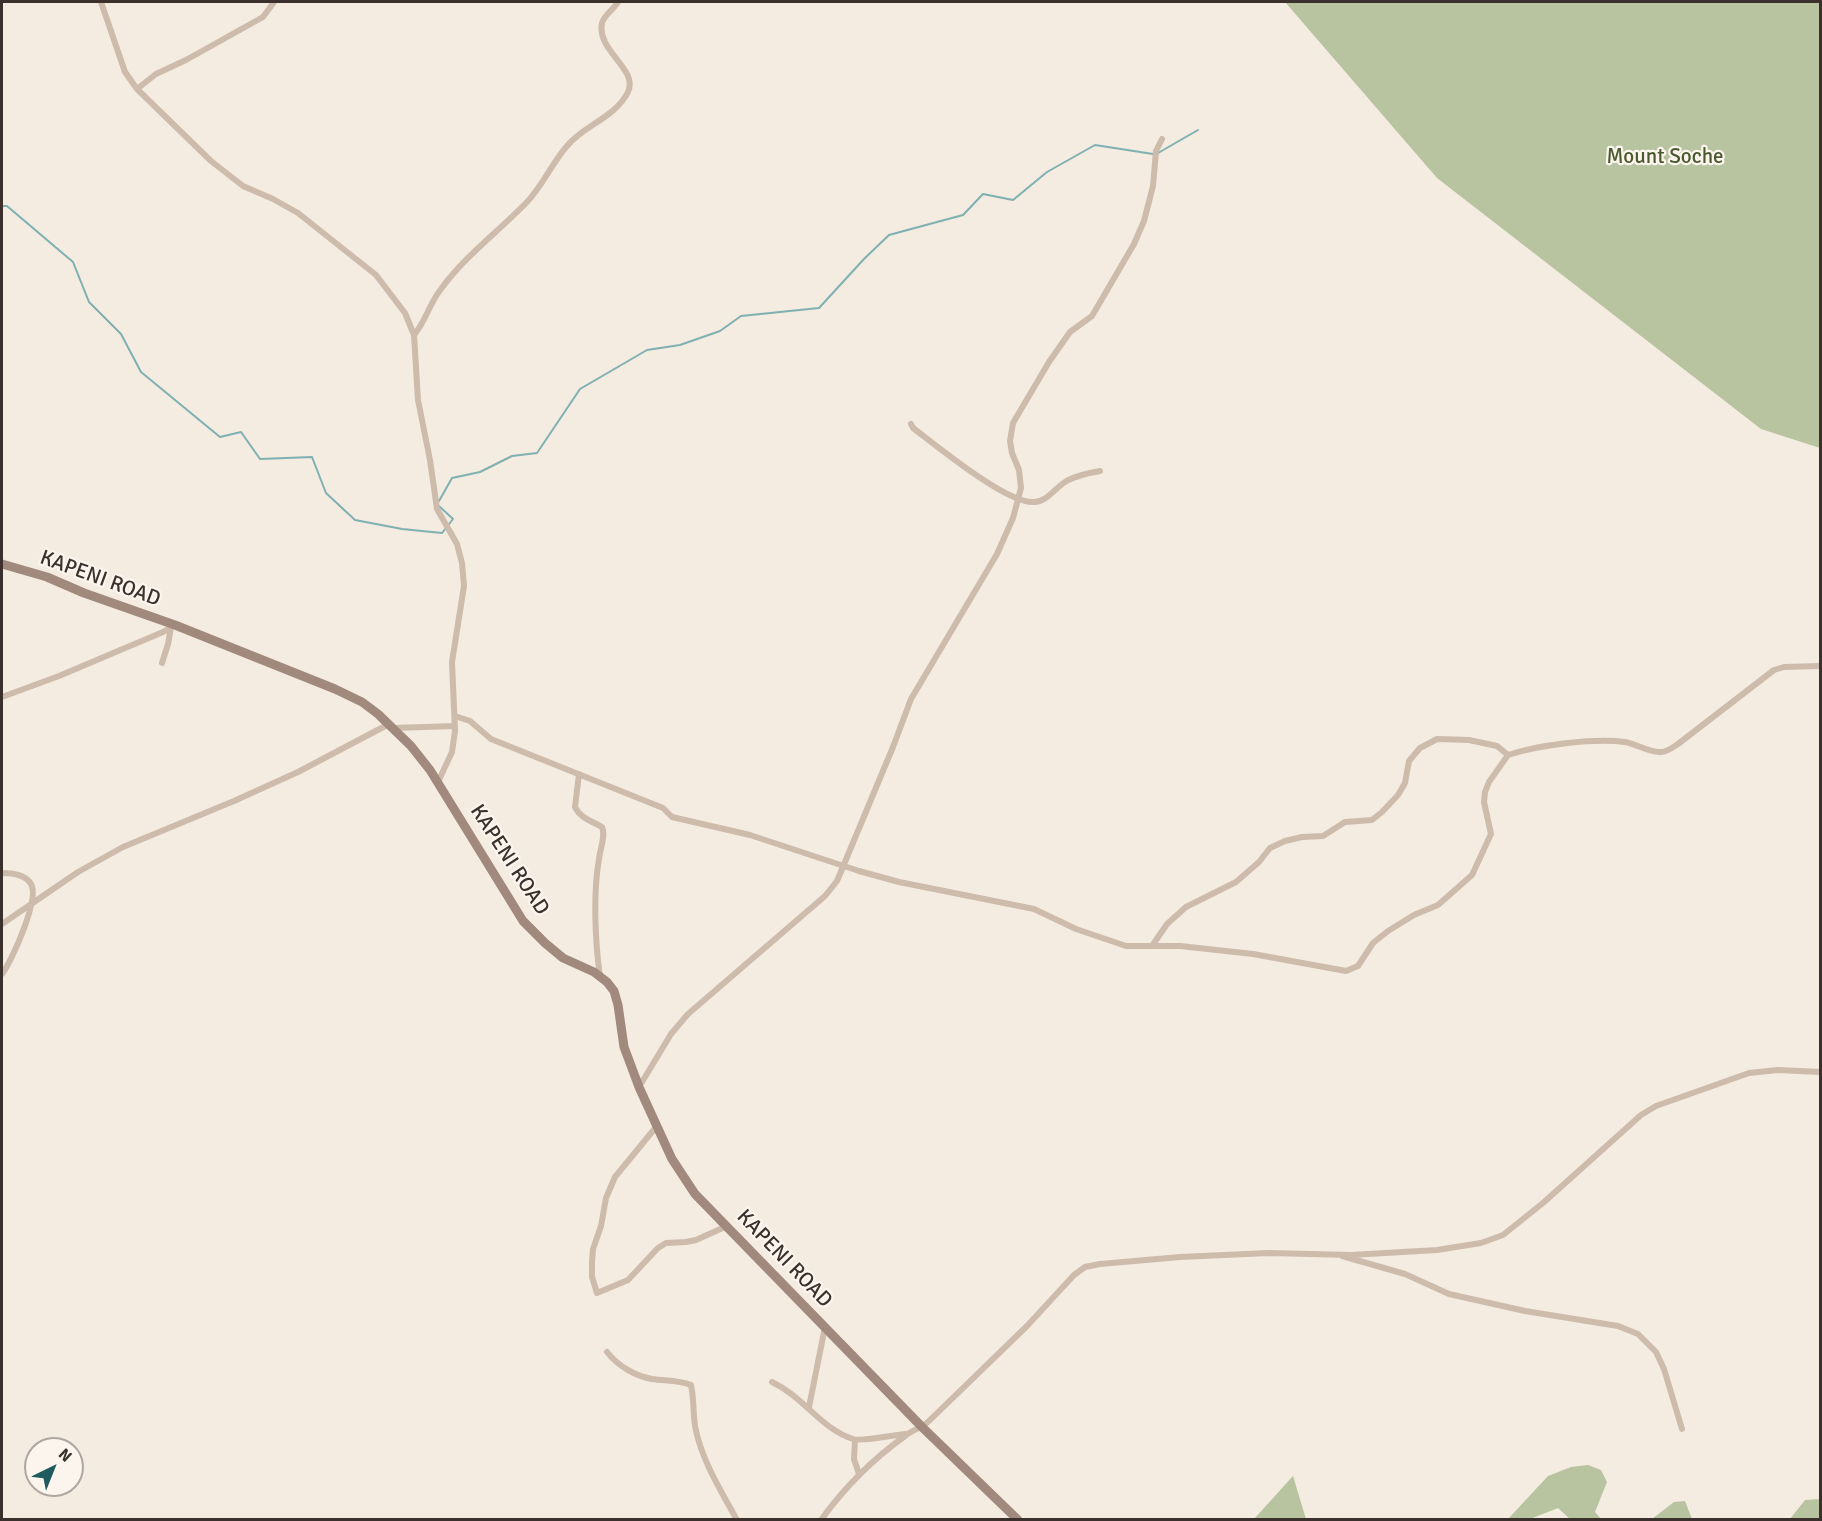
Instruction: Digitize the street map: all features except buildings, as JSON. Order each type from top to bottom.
[{"type":"main road","name":"KAPENI ROAD","points":[[2,564],[47,577],[335,689],[362,702],[391,726],[411,746],[438,782],[523,921],[563,958],[594,972],[614,992],[624,1047],[639,1087],[672,1159],[695,1194],[922,1427],[1018,1520]]},
{"type":"street","points":[[101,2],[125,72],[137,88],[211,162],[243,186],[298,213],[376,276],[405,313],[414,336],[418,400],[430,460],[436,508],[457,544],[462,563],[464,586],[452,662],[455,716],[452,752],[438,782]]},
{"type":"street","points":[[137,88],[156,74],[263,17],[274,2]]},
{"type":"street","points":[[414,336],[424,323],[429,306],[441,287],[526,203],[541,185],[567,145],[603,120],[627,93],[630,84],[627,73],[606,45],[601,34],[603,20],[618,2]]},
{"type":"street","points":[[639,1087],[671,1034],[688,1014],[825,896],[837,881],[911,699],[997,554],[1013,518],[1021,488],[1019,470],[1010,441],[1013,423],[1049,362],[1070,332],[1092,316],[1134,244],[1144,220],[1153,186],[1156,151],[1162,139]]},
{"type":"street","points":[[911,424],[913,428],[963,465],[1019,500],[1035,503],[1044,499],[1064,482],[1100,471]]},
{"type":"street","points":[[162,663],[173,626]]},
{"type":"street","points":[[2,697],[59,676],[173,626]]},
{"type":"street","points":[[455,716],[470,722],[491,739],[663,808],[672,817],[750,834],[899,882],[1034,909],[1076,929],[1126,946],[1180,946],[1253,954],[1339,971],[1354,969],[1380,937],[1414,915],[1438,905],[1472,875],[1491,834],[1484,802],[1485,792],[1489,782],[1508,755],[1535,748],[1612,741],[1627,742],[1652,751],[1663,752],[1678,744],[1774,670],[1784,667],[1821,666]]},
{"type":"street","points":[[2,924],[78,872],[123,847],[287,777],[391,726],[455,726]]},
{"type":"street","points":[[1152,946],[1167,924],[1186,908],[1236,882],[1259,862],[1270,848],[1302,837],[1323,837],[1345,822],[1372,820],[1398,795],[1405,783],[1409,761],[1420,748],[1437,739],[1469,740],[1497,746],[1508,755]]},
{"type":"street","points":[[579,774],[575,807],[577,812],[580,816],[602,827],[604,832],[598,861],[596,911],[596,949],[600,976]]},
{"type":"street","points":[[2,873],[19,874],[32,885],[34,894],[20,941],[2,974]]},
{"type":"street","points":[[821,1520],[859,1474],[906,1434],[922,1427],[984,1369],[1074,1275],[1085,1267],[1205,1255],[1269,1253],[1338,1255],[1437,1250],[1490,1240],[1503,1235],[1641,1115],[1656,1106],[1749,1073],[1821,1072]]},
{"type":"street","points":[[656,1127],[615,1177],[606,1198],[592,1262],[592,1277],[597,1293],[628,1280],[658,1248],[666,1243],[696,1240],[727,1226]]},
{"type":"street","points":[[1338,1255],[1405,1274],[1462,1297],[1525,1311],[1618,1326],[1638,1334],[1656,1352],[1665,1369],[1682,1429]]},
{"type":"street","points":[[809,1407],[825,1326]]},
{"type":"street","points":[[608,1352],[618,1365],[647,1377],[681,1381],[691,1385],[700,1444],[723,1497],[736,1520]]},
{"type":"street","points":[[772,1382],[809,1407],[818,1419],[855,1440],[906,1434]]},
{"type":"street","points":[[855,1440],[854,1459],[859,1474]]},
{"type":"green space","name":"Mount Soche","points":[[1285,2],[1820,2],[1820,448],[1761,429],[1437,178]]},
{"type":"green space","points":[[1588,1465],[1601,1470],[1607,1482],[1595,1512],[1601,1519],[1570,1519],[1558,1508],[1530,1519],[1508,1519],[1548,1476],[1571,1467]]},
{"type":"green space","points":[[1293,1476],[1306,1519],[1254,1519]]},
{"type":"green space","points":[[1820,1499],[1820,1519],[1790,1519],[1805,1500]]},
{"type":"green space","points":[[1685,1501],[1692,1519],[1652,1519],[1674,1502]]},
{"type":"waterway","points":[[1158,153],[1198,130]]},
{"type":"waterway","points":[[439,501],[452,478],[480,472],[512,456],[537,453],[580,389],[647,350],[680,345],[720,331],[741,316],[819,308],[889,235],[963,215],[983,194],[1013,200],[1047,172],[1095,145],[1153,154]]},
{"type":"waterway","points":[[2,206],[7,206],[73,262],[89,302],[121,334],[141,372],[220,437],[241,432],[260,459],[312,457],[326,493],[355,520],[402,529],[442,533],[453,519],[439,506]]}]
